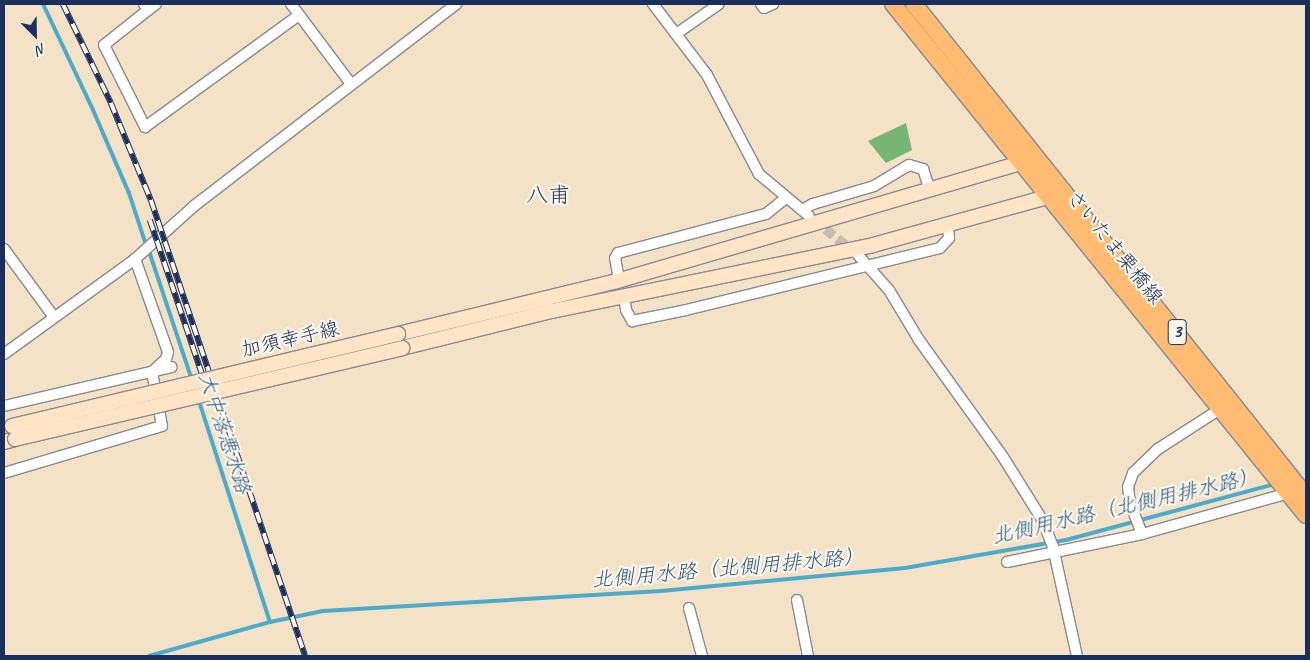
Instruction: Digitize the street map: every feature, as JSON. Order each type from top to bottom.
[{"type":"main road","name":"さいたま栗橋線","points":[[893,4],[1019,164],[1220,409],[1294,487]]},
{"type":"main road","name":"さいたま栗橋線","points":[[914,4],[1037,157],[1066,190],[1294,487],[1306,515]]},
{"type":"main road","name":"加須幸手線","points":[[9,434],[398,334],[586,289],[1019,164],[1037,157]]},
{"type":"main road","name":"加須幸手線","points":[[9,434],[402,348],[552,311],[873,245],[1048,198],[1066,190]]},
{"type":"street","points":[[4,354],[135,258],[194,206],[456,4]]},
{"type":"street","points":[[653,4],[707,75],[759,174],[806,213],[813,204],[874,186],[910,165],[922,169],[930,190]]},
{"type":"street","points":[[676,34],[719,4]]},
{"type":"street","points":[[761,4],[764,8],[773,4]]},
{"type":"street","points":[[150,6],[104,45],[145,127],[297,8],[351,84]]},
{"type":"street","points":[[619,280],[615,258],[618,253],[766,214],[786,198]]},
{"type":"street","points":[[624,297],[626,310],[632,321],[940,248],[949,238],[948,226]]},
{"type":"street","points":[[4,248],[54,317]]},
{"type":"street","points":[[858,255],[869,265],[1003,457],[1050,535],[1077,656]]},
{"type":"street","points":[[135,258],[168,352],[166,359],[152,372]]},
{"type":"street","points":[[4,406],[172,367]]},
{"type":"street","points":[[4,473],[35,466],[110,438],[159,428],[162,422],[152,372]]},
{"type":"street","points":[[1142,534],[1130,503],[1128,487],[1133,473],[1158,449],[1220,409]]},
{"type":"street","points":[[1007,562],[1054,550],[1142,534],[1294,487]]},
{"type":"street","points":[[796,600],[808,656]]},
{"type":"street","points":[[689,608],[702,656]]},
{"type":"green space","points":[[906,123],[912,150],[886,163],[868,141]]},
{"type":"waterway","name":"大中落悪水路","points":[[43,4],[93,110],[129,193],[145,242]]},
{"type":"waterway","name":"大中落悪水路","points":[[150,254],[192,380]]},
{"type":"waterway","name":"大中落悪水路","points":[[198,398],[270,622]]},
{"type":"waterway","name":"北側用水路（北側用排水路）","points":[[149,656],[270,622],[323,611],[661,591],[905,568],[1066,540],[1275,484]]},
{"type":"tunnel","points":[[814,220],[853,251]]},
{"type":"railway","points":[[63,4],[111,103],[151,200],[305,656]]},
{"type":"railway","points":[[150,220],[202,374]]},
{"type":"district","name":"八甫","points":[[548,196]]}]
